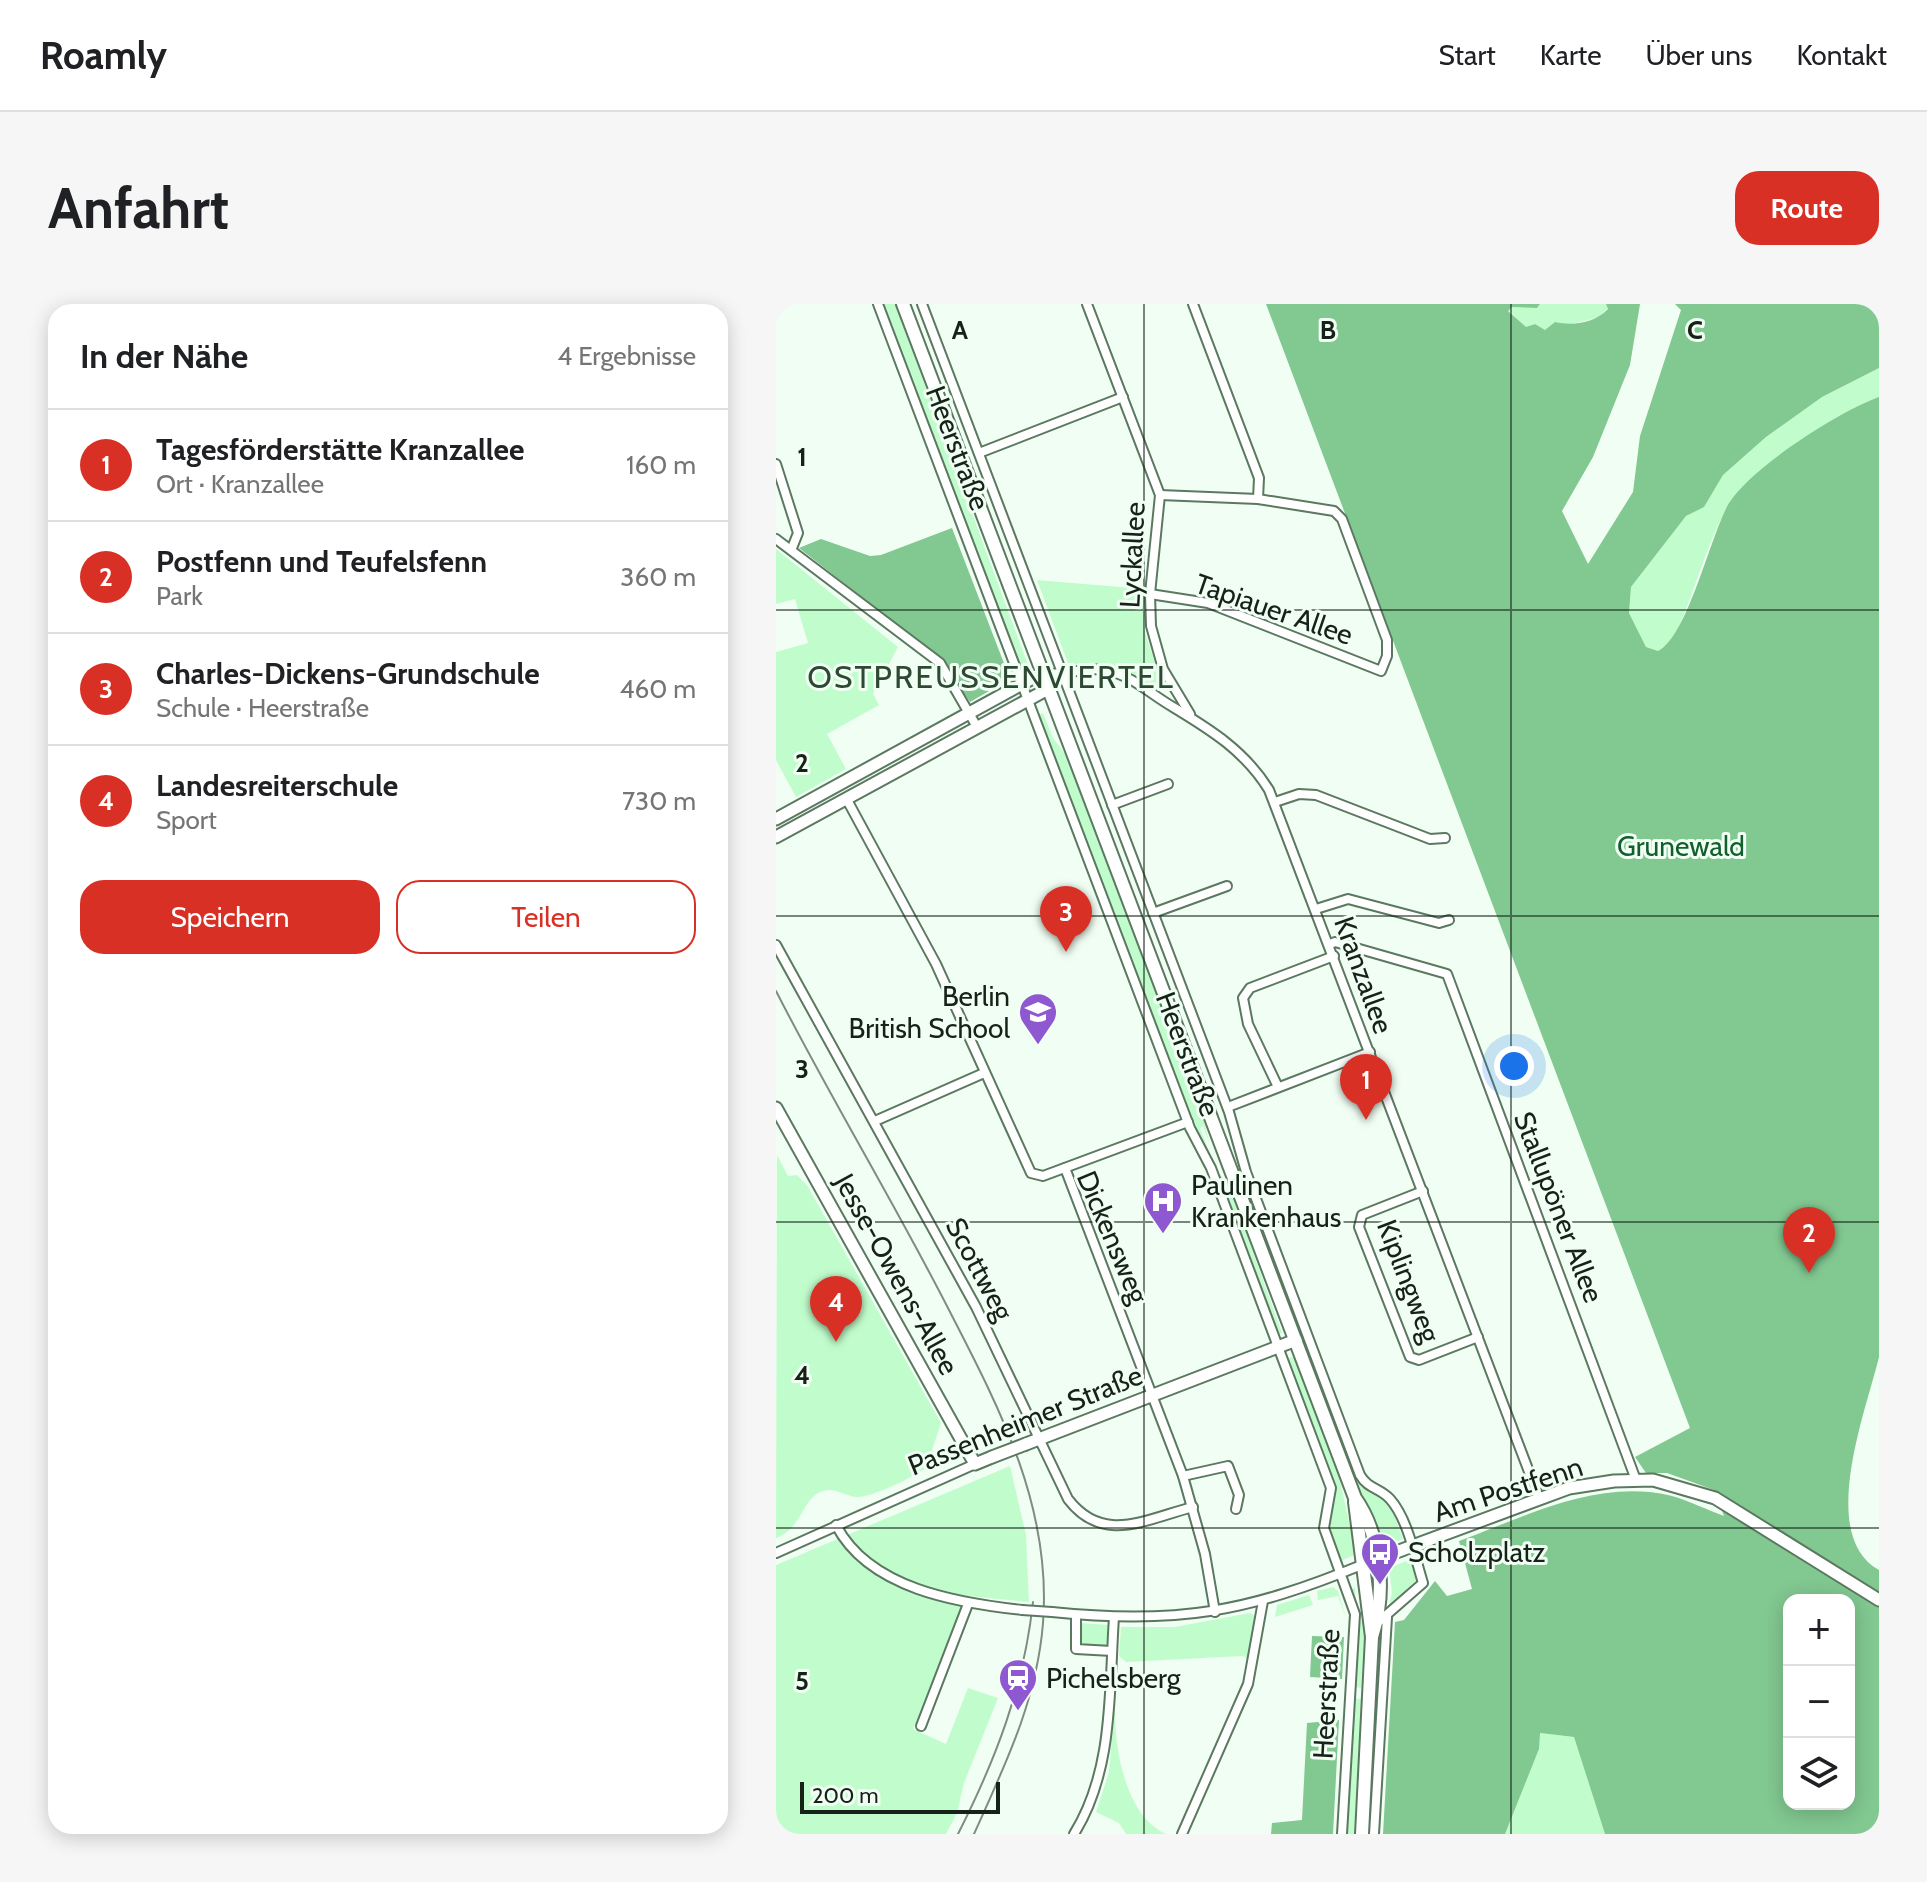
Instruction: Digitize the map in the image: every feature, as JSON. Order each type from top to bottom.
[{"type":"main road","name":"Heerstraße","points":[[903,304],[1355,1498],[1367,1520],[1378,1559],[1382,1620],[1372,1637]]},
{"type":"main road","name":"Heerstraße","points":[[1355,1498],[1372,1637],[1362,1834]]},
{"type":"street","name":"Heerstraße","points":[[878,304],[1188,1122],[1211,1168],[1331,1488],[1332,1501],[1324,1523],[1355,1614],[1342,1834]]},
{"type":"street","name":"Heerstraße","points":[[922,304],[1228,1107],[1246,1172],[1360,1475],[1369,1487],[1386,1495],[1393,1504],[1423,1583],[1382,1620],[1374,1834]]},
{"type":"street","name":"Lyckallee","points":[[1087,304],[1160,495],[1150,594],[1154,642],[1171,683],[1190,715]]},
{"type":"street","points":[[1160,495],[1258,499],[1259,478],[1193,304]]},
{"type":"street","points":[[979,453],[1123,397]]},
{"type":"street","points":[[776,464],[798,533],[792,548]]},
{"type":"street","name":"Tapiauer Allee","points":[[1150,594],[1208,603],[1381,671],[1387,656],[1387,640],[1342,519],[1329,508],[1258,499]]},
{"type":"street","points":[[776,539],[792,548],[892,630],[940,663],[977,727]]},
{"type":"street","name":"Kranzallee","points":[[1063,676],[1084,669],[1109,671],[1190,715],[1243,755],[1262,778],[1275,802],[1330,944],[1539,1498]]},
{"type":"street","points":[[776,819],[1042,673],[1063,676]]},
{"type":"street","points":[[776,837],[1048,689],[1063,676]]},
{"type":"street","points":[[1158,697],[1171,683]]},
{"type":"street","points":[[1112,805],[1168,784]]},
{"type":"street","points":[[839,785],[846,798]]},
{"type":"street","points":[[1275,802],[1299,794],[1316,795],[1430,839],[1445,838]]},
{"type":"street","name":"Dickensweg","points":[[846,798],[936,964],[1031,1173],[1043,1176],[1065,1168],[1183,1476],[1193,1507],[1215,1612]]},
{"type":"street","points":[[1153,913],[1227,886]]},
{"type":"street","points":[[1316,909],[1348,899],[1439,923],[1449,920]]},
{"type":"street","name":"Stallupöner Allee","points":[[1330,944],[1335,942],[1447,974],[1636,1480]]},
{"type":"street","name":"Scottweg","points":[[776,945],[976,1307],[1036,1440],[1068,1499],[1089,1521],[1122,1526],[1193,1507]]},
{"type":"street","points":[[1278,1087],[1248,1024],[1243,998],[1250,988],[1334,956]]},
{"type":"street","points":[[1228,1107],[1370,1052]]},
{"type":"street","points":[[875,1121],[984,1073]]},
{"type":"street","name":"Jesse-Owens-Allee","points":[[776,1108],[975,1464]]},
{"type":"street","points":[[1065,1168],[1188,1122]]},
{"type":"street","name":"Kiplingweg","points":[[1423,1191],[1362,1215],[1359,1227],[1410,1357],[1419,1360],[1478,1337]]},
{"type":"street","name":"Passenheimer Straße","points":[[776,1553],[992,1457],[1296,1340]]},
{"type":"street","points":[[1183,1476],[1228,1466],[1239,1495],[1236,1509]]},
{"type":"street","name":"Am Postfenn","points":[[1364,1564],[1539,1498],[1593,1484],[1636,1480],[1673,1484],[1715,1498],[1879,1600]]},
{"type":"street","points":[[836,1525],[849,1546],[869,1563],[923,1589],[968,1604],[1076,1615],[1168,1618],[1215,1612],[1263,1601],[1364,1564]]},
{"type":"street","points":[[1182,1834],[1248,1684],[1263,1601]]},
{"type":"street","points":[[921,1726],[968,1604]]},
{"type":"street","points":[[1076,1615],[1076,1649],[1112,1651]]},
{"type":"street","points":[[1074,1834],[1093,1799],[1101,1771],[1114,1617]]},
{"type":"green space","points":[[880,304],[895,304],[1028,665],[1024,676]]},
{"type":"green space","name":"Grunewald","points":[[1266,304],[1540,304],[1537,308],[1512,307],[1508,311],[1526,327],[1535,324],[1545,330],[1555,322],[1569,324],[1590,320],[1608,309],[1606,304],[1640,304],[1630,365],[1593,457],[1562,511],[1588,564],[1633,492],[1640,436],[1681,310],[1675,304],[1879,304],[1879,368],[1822,397],[1766,437],[1723,475],[1704,507],[1686,516],[1631,587],[1629,613],[1646,647],[1658,651],[1669,642],[1689,606],[1722,518],[1740,489],[1797,442],[1879,397],[1879,1357],[1857,1439],[1848,1502],[1851,1530],[1861,1553],[1879,1570],[1879,1834],[1605,1834],[1574,1737],[1540,1733],[1539,1749],[1505,1834],[1383,1834],[1395,1622],[1404,1620],[1435,1581],[1447,1596],[1472,1589],[1459,1541],[1563,1502],[1617,1492],[1644,1492],[1672,1496],[1724,1516],[1714,1490],[1667,1473],[1646,1473],[1635,1457],[1690,1428]]},
{"type":"green space","points":[[1540,304],[1606,304],[1608,308],[1597,318],[1545,330],[1535,324],[1526,328],[1508,310],[1512,307],[1537,308]]},
{"type":"green space","points":[[1879,368],[1879,397],[1840,415],[1795,444],[1738,493],[1719,524],[1673,639],[1658,651],[1646,647],[1629,613],[1631,587],[1686,516],[1704,506],[1723,475],[1766,437],[1822,397]]},
{"type":"green space","points":[[952,528],[1010,679],[970,702],[940,658],[799,548],[821,539],[870,556],[881,555]]},
{"type":"green space","points":[[776,549],[898,647],[873,694],[879,705],[827,734],[846,769],[796,797],[776,760],[776,652],[808,643],[795,599],[776,604]]},
{"type":"green space","points":[[1037,580],[1143,589],[1144,629],[1161,681],[1155,687],[1135,674],[1104,664],[1069,666]]},
{"type":"green space","points":[[1043,713],[1053,738],[1066,755],[1203,1118],[1210,1145],[1203,1126],[1200,1128],[1217,1172],[1228,1182],[1282,1333],[1277,1335],[1198,1142],[1036,716]]},
{"type":"green space","points":[[777,1155],[788,1176],[797,1175],[807,1185],[941,1423],[932,1450],[938,1459],[932,1464],[901,1482],[867,1496],[855,1497],[832,1490],[816,1494],[792,1527],[776,1538]]},
{"type":"green space","points":[[1285,1283],[1360,1480],[1390,1504],[1403,1539],[1382,1546],[1382,1550]]},
{"type":"green space","points":[[1294,1356],[1338,1471],[1356,1554],[1341,1561],[1327,1523],[1334,1502],[1334,1486],[1286,1360]]},
{"type":"green space","points":[[1010,1466],[1026,1535],[1029,1602],[968,1596],[913,1729],[946,1744],[968,1688],[998,1698],[964,1783],[957,1813],[946,1834],[776,1834],[776,1565]]},
{"type":"green space","points":[[1411,1559],[1416,1580],[1388,1609],[1392,1592],[1389,1568]]},
{"type":"green space","points":[[1333,1587],[1338,1591],[1346,1618],[1338,1596],[1318,1600],[1317,1591]]},
{"type":"green space","points":[[1355,1588],[1358,1621],[1362,1621],[1365,1640],[1361,1688],[1354,1687],[1356,1610],[1350,1589]]},
{"type":"green space","points":[[1309,1595],[1313,1605],[1275,1617],[1277,1605]]},
{"type":"green space","points":[[1250,1613],[1257,1617],[1248,1659],[1243,1656],[1126,1662],[1119,1656],[1121,1627],[1175,1627]]},
{"type":"green space","points":[[1080,1623],[1109,1625],[1107,1646],[1082,1645]]},
{"type":"green space","points":[[1312,1636],[1344,1637],[1342,1679],[1310,1677]]},
{"type":"green space","points":[[1353,1698],[1362,1699],[1354,1834],[1345,1834]]},
{"type":"green space","points":[[1115,1704],[1120,1759],[1131,1796],[1140,1812],[1166,1834],[1126,1834],[1119,1823],[1096,1812],[1109,1772]]},
{"type":"green space","points":[[1339,1720],[1333,1834],[1271,1834],[1272,1823],[1302,1820],[1307,1723]]},
{"type":"green space","points":[[1539,1733],[1574,1737],[1605,1834],[1505,1834],[1539,1749]]},
{"type":"tram line","points":[[776,991],[968,1347],[1004,1422],[1031,1500],[1044,1581],[1040,1651],[1018,1732],[974,1834]]},
{"type":"tram line","points":[[958,1834],[1006,1721],[1023,1663],[1033,1602]]},
{"type":"place","name":"Charles-Dickens-Grundschule","points":[[1066,952]]},
{"type":"place","name":"Berlin British School","points":[[1038,1046]]},
{"type":"place","name":"Tagesförderstätte Kranzallee","points":[[1366,1120]]},
{"type":"place","name":"Paulinen Krankenhaus","points":[[1163,1235]]},
{"type":"place","name":"Postfenn und Teufelsfenn","points":[[1809,1273]]},
{"type":"place","name":"Landesreiterschule","points":[[836,1342]]},
{"type":"place","name":"Scholzplatz","points":[[1380,1586]]},
{"type":"place","name":"Pichelsberg","points":[[1018,1712]]},
{"type":"district","name":"OSTPREUSSENVIERTEL","points":[[991,676]]}]
